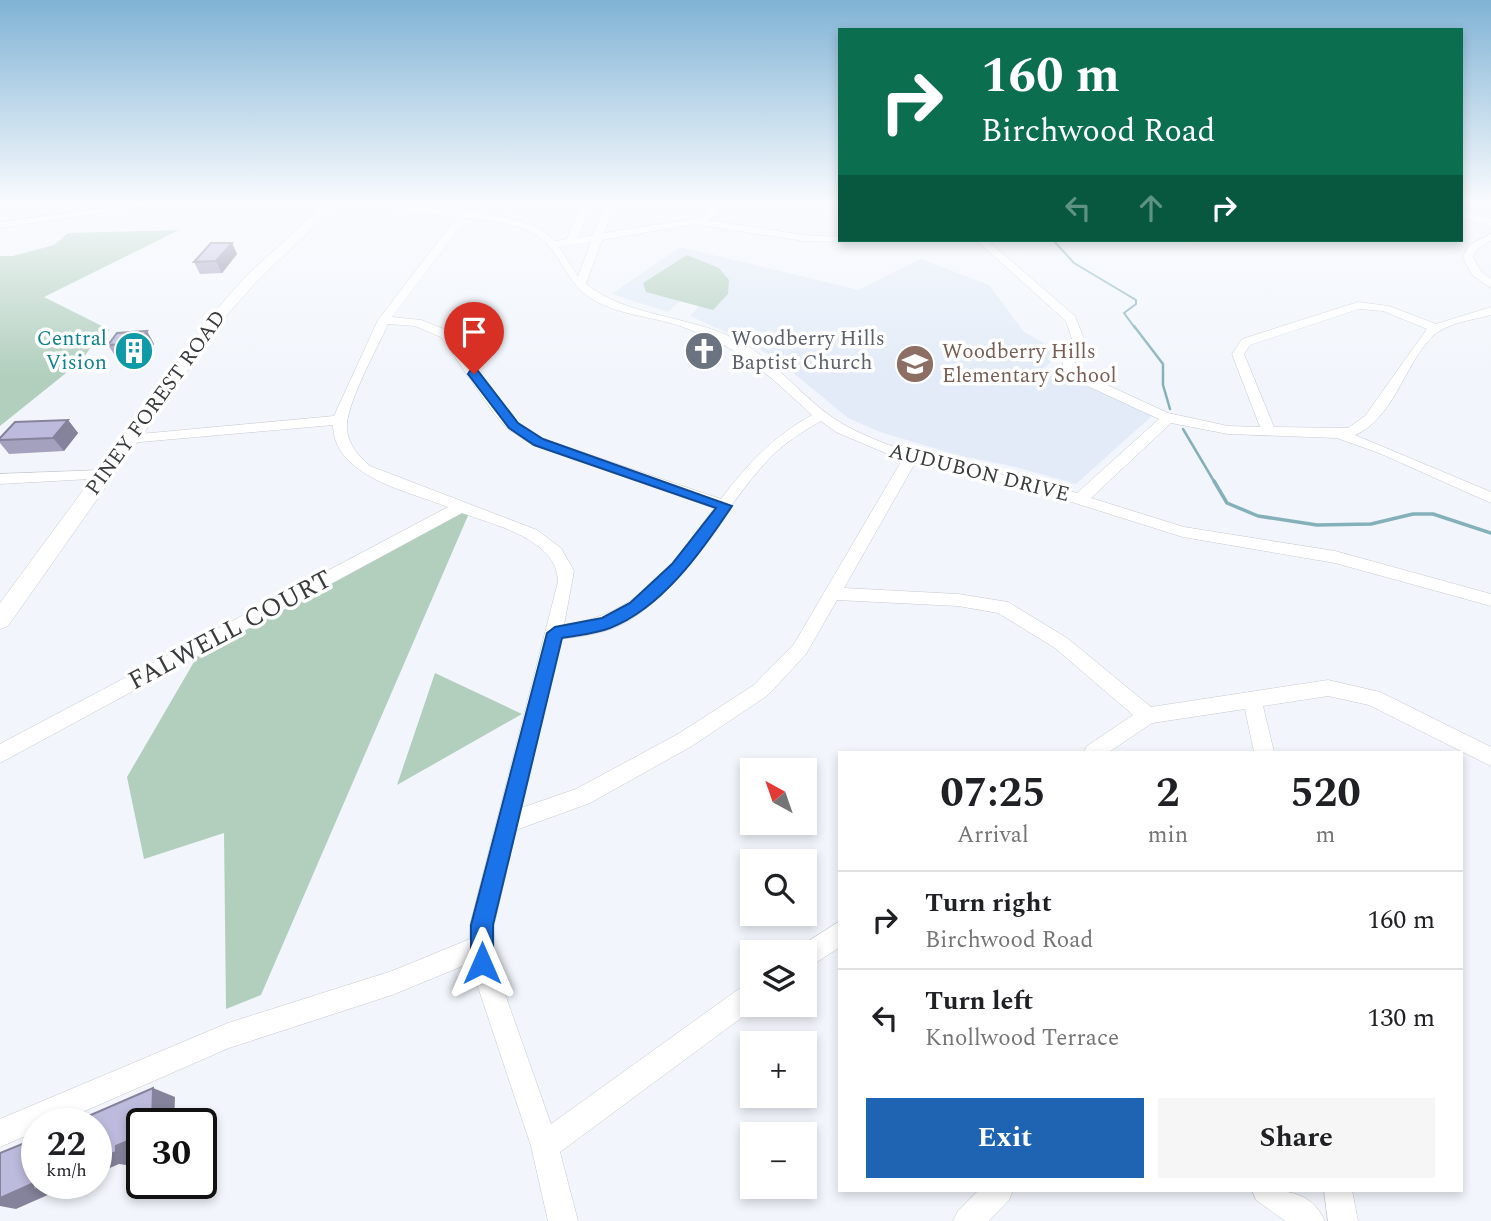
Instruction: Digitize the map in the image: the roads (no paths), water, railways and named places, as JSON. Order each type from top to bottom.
[{"type":"main road","name":"PINEY FOREST ROAD","points":[[0,620],[221,313],[272,260]]},
{"type":"street","points":[[429,260],[384,320],[340,420],[346,450],[365,468],[531,534],[543,541],[562,561],[566,582],[482,925],[480,947],[482,963],[545,1146],[563,1221]]},
{"type":"street","name":"AUDUBON DRIVE","points":[[562,260],[580,285],[619,307],[682,323],[730,341],[757,358],[821,415],[858,438],[910,459],[1030,484],[1183,532],[1335,556],[1491,600]]},
{"type":"street","points":[[580,285],[588,260]]},
{"type":"street","points":[[1004,260],[1071,319],[1079,334],[1077,348],[1067,356],[1071,373],[1168,418],[1204,427],[1269,433],[1339,434],[1353,431],[1370,419],[1411,354],[1436,328],[1491,311]]},
{"type":"street","points":[[1469,260],[1476,273],[1491,285]]},
{"type":"street","points":[[1269,433],[1238,354],[1246,342],[1358,305],[1385,308],[1436,328]]},
{"type":"street","points":[[384,320],[417,323],[445,334],[500,412],[513,426],[538,442],[724,506]]},
{"type":"street","points":[[555,633],[606,623],[635,607],[677,568],[772,447],[796,427],[821,415]]},
{"type":"street","points":[[1080,499],[1168,418]]},
{"type":"street","points":[[129,439],[340,420]]},
{"type":"street","points":[[1339,434],[1384,450],[1491,498]]},
{"type":"street","points":[[507,823],[583,796],[737,709],[761,690],[800,649],[910,459]]},
{"type":"street","points":[[0,479],[103,475]]},
{"type":"street","name":"FALWELL COURT","points":[[0,754],[460,507]]},
{"type":"street","points":[[834,594],[958,600],[1002,607],[1051,635],[1147,716]]},
{"type":"street","points":[[1095,751],[1147,716],[1328,688],[1360,693],[1491,757]]},
{"type":"street","points":[[1252,699],[1264,751]]},
{"type":"street","points":[[817,949],[838,934]]},
{"type":"street","points":[[0,1133],[228,1036],[392,983],[480,947]]},
{"type":"street","points":[[545,1146],[740,1004]]},
{"type":"street","points":[[968,1221],[997,1192]]},
{"type":"street","points":[[1269,1192],[1310,1221]]},
{"type":"street","points":[[1338,1192],[1343,1221]]},
{"type":"waterway","points":[[1071,260],[1136,300],[1136,304],[1124,313],[1135,328]]},
{"type":"waterway","points":[[1134,326],[1163,364],[1163,385],[1170,409]]},
{"type":"waterway","points":[[1183,429],[1215,483]]},
{"type":"waterway","points":[[1214,481],[1227,503],[1258,516],[1317,525],[1371,524],[1413,514],[1433,514],[1491,533]]},
{"type":"place","name":"Central Vision","points":[[134,351]]},
{"type":"place","name":"Woodberry Hills Baptist Church","points":[[704,351]]},
{"type":"place","name":"Woodberry Hills Elementary School","points":[[915,364]]}]
